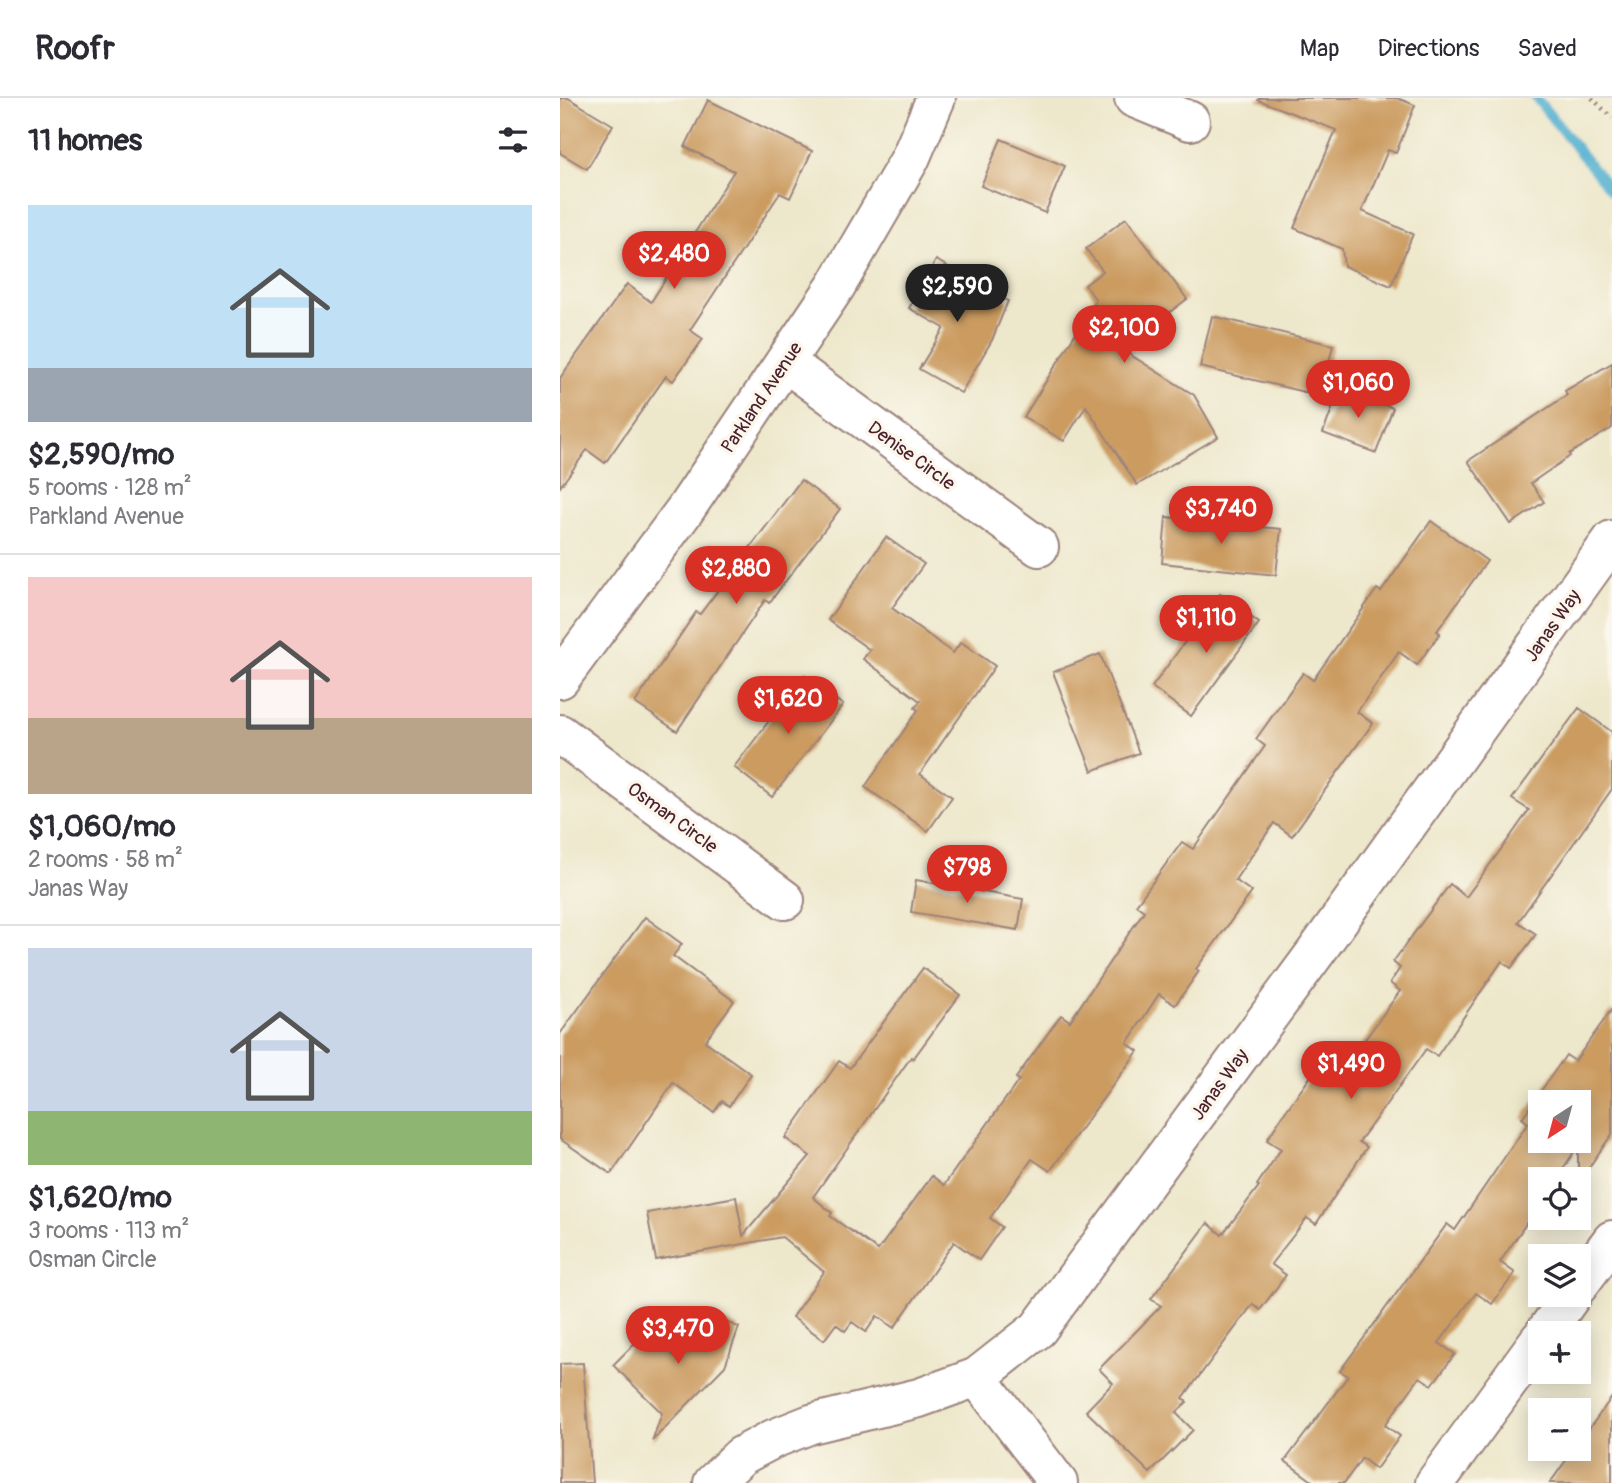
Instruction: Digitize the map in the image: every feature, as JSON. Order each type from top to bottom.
[{"type":"street","name":"Parkland Avenue","points":[[560,679],[687,508],[836,286],[910,159],[936,98]]},
{"type":"street","points":[[1134,98],[1190,121]]},
{"type":"street","name":"Denise Circle","points":[[785,362],[1039,547]]},
{"type":"street","name":"Janas Way","points":[[713,1483],[741,1456],[773,1439],[811,1424],[919,1398],[977,1377],[1038,1329],[1308,963],[1612,540]]},
{"type":"street","name":"Osman Circle","points":[[560,734],[785,900]]},
{"type":"street","points":[[1591,1268],[1612,1240]]},
{"type":"street","points":[[1435,1483],[1528,1355]]},
{"type":"street","points":[[977,1377],[1058,1483]]},
{"type":"path","points":[[1592,98],[1612,118]]},
{"type":"building","points":[[560,98],[568,98],[613,125],[587,169],[560,153]]},
{"type":"building","points":[[1397,98],[1415,105],[1396,153],[1388,150],[1362,211],[1413,234],[1391,286],[1344,266],[1342,249],[1294,228],[1336,130],[1258,100]]},
{"type":"building","points":[[708,100],[812,151],[790,198],[780,193],[690,330],[703,339],[673,381],[666,376],[605,463],[587,450],[560,487],[560,378],[627,284],[651,302],[734,171],[685,147]]},
{"type":"building","points":[[1001,139],[1065,166],[1045,213],[981,186]]},
{"type":"building","points":[[1126,218],[1187,299],[1121,349],[1194,395],[1218,437],[1137,485],[1086,406],[1064,441],[1024,417],[1096,300],[1085,285],[1103,271],[1086,249]]},
{"type":"building","points":[[936,260],[1008,301],[992,340],[961,393],[919,369],[944,328],[909,308]]},
{"type":"building","points":[[1212,316],[1333,345],[1321,396],[1200,367]]},
{"type":"building","points":[[1612,363],[1612,428],[1569,454],[1570,456],[1531,483],[1544,502],[1511,524],[1468,461],[1567,395],[1565,391]]},
{"type":"building","points":[[1340,388],[1393,408],[1376,453],[1323,433]]},
{"type":"building","points":[[801,480],[840,509],[769,603],[765,600],[677,731],[635,703],[696,612],[700,614]]},
{"type":"building","points":[[1166,517],[1281,529],[1276,575],[1162,563]]},
{"type":"building","points":[[1431,521],[1487,561],[1437,631],[1440,633],[1417,665],[1399,652],[1357,712],[1373,723],[1292,836],[1274,823],[1235,880],[1252,892],[1196,969],[1199,971],[1175,1005],[1159,994],[1127,1043],[1138,1051],[1050,1171],[1032,1159],[990,1218],[1002,1227],[979,1260],[954,1242],[894,1328],[877,1316],[866,1332],[852,1322],[845,1331],[836,1324],[824,1340],[792,1317],[824,1272],[782,1237],[656,1260],[647,1213],[736,1197],[743,1236],[810,1156],[785,1138],[839,1061],[850,1068],[923,968],[960,995],[913,1059],[911,1057],[813,1197],[832,1213],[830,1216],[878,1250],[932,1176],[944,1185],[1019,1080],[1016,1078],[1061,1015],[1070,1021],[1144,911],[1136,905],[1182,842],[1193,849],[1265,746],[1256,739],[1303,673],[1313,680],[1377,589],[1381,592]]},
{"type":"building","points":[[886,537],[924,564],[892,608],[953,653],[961,642],[995,666],[920,774],[952,797],[928,831],[865,787],[918,710],[915,708],[920,701],[863,659],[870,650],[828,620]]},
{"type":"building","points":[[1220,594],[1259,623],[1191,716],[1152,687]]},
{"type":"building","points":[[1100,654],[1139,753],[1092,771],[1053,672]]},
{"type":"building","points":[[804,675],[843,705],[772,797],[734,767]]},
{"type":"building","points":[[1579,708],[1612,732],[1612,789],[1518,922],[1536,934],[1511,968],[1502,961],[1437,1056],[1426,1049],[1359,1142],[1367,1147],[1316,1224],[1307,1218],[1271,1264],[1286,1275],[1260,1310],[1253,1304],[1183,1398],[1187,1402],[1176,1413],[1193,1430],[1150,1473],[1086,1411],[1113,1383],[1099,1369],[1161,1306],[1151,1299],[1208,1223],[1222,1235],[1259,1186],[1257,1185],[1281,1149],[1267,1140],[1283,1115],[1327,1054],[1345,1067],[1400,991],[1390,983],[1400,968],[1393,962],[1450,884],[1466,897],[1510,837],[1529,810],[1512,799]]},
{"type":"building","points":[[916,880],[1023,899],[1018,930],[911,912]]},
{"type":"building","points":[[645,917],[682,944],[673,956],[734,1001],[705,1041],[751,1074],[729,1106],[722,1101],[714,1112],[673,1083],[611,1174],[560,1139],[560,1034]]},
{"type":"building","points":[[1612,1009],[1612,1134],[1589,1167],[1578,1167],[1578,1153],[1591,1153],[1591,1090],[1542,1090],[1566,1055],[1575,1061]]},
{"type":"building","points":[[1528,1109],[1528,1123],[1522,1118]]},
{"type":"building","points":[[1528,1123],[1528,1153],[1573,1153],[1564,1167],[1528,1167],[1528,1221],[1500,1262],[1515,1273],[1492,1304],[1476,1293],[1439,1343],[1455,1354],[1432,1385],[1420,1377],[1385,1425],[1400,1436],[1376,1469],[1362,1458],[1344,1483],[1315,1483],[1285,1461],[1348,1376],[1340,1371],[1447,1224],[1455,1230]]},
{"type":"building","points":[[698,1312],[739,1327],[725,1366],[652,1441],[662,1413],[613,1365],[648,1330],[680,1361]]},
{"type":"building","points":[[583,1363],[592,1483],[560,1483],[560,1364]]},
{"type":"building","points":[[1612,1397],[1612,1483],[1550,1483],[1566,1461],[1591,1461],[1591,1426]]},
{"type":"waterway","points":[[1536,98],[1612,192]]}]
